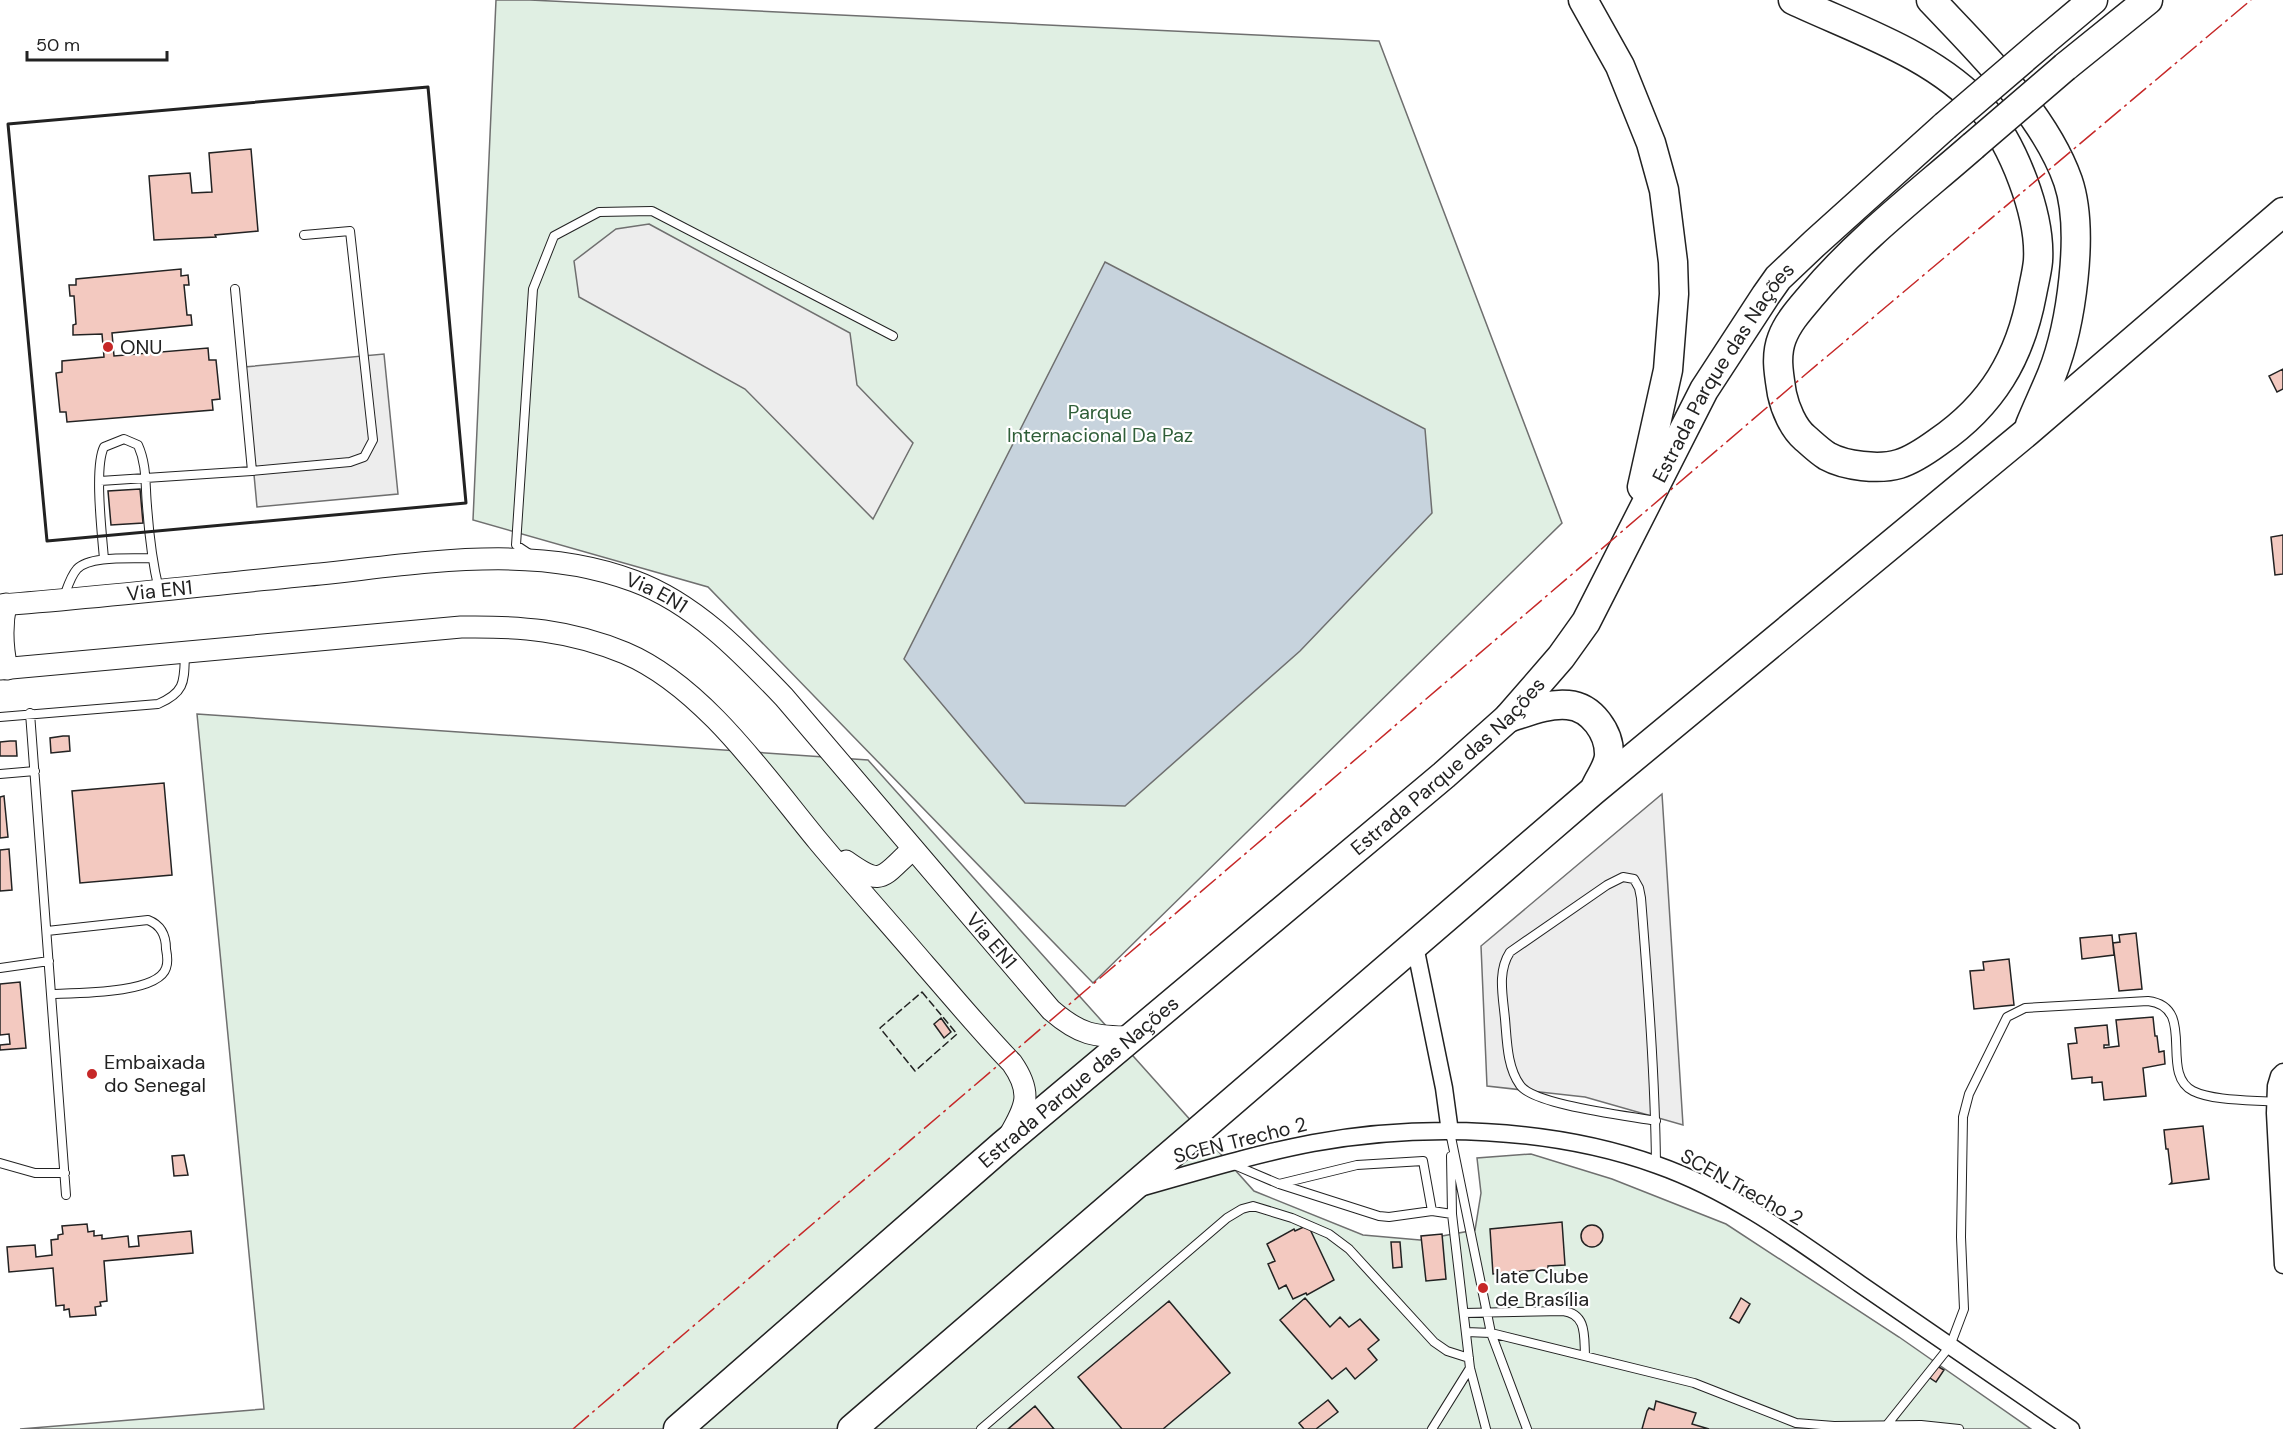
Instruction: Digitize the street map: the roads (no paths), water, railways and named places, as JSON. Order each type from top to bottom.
[{"type":"highway","points":[[1583,0],[1620,66],[1652,143],[1664,190],[1673,262],[1674,294],[1668,370],[1660,416],[1631,534]]},
{"type":"highway","points":[[1793,0],[1925,61],[1954,81],[1984,111],[2007,146],[2031,204],[2037,232],[2038,261],[2026,323],[2012,360],[1976,412],[1929,448],[1898,464],[1860,467],[1827,456],[1799,433],[1784,402],[1778,354],[1782,337],[1792,318],[1822,283],[1857,248],[1973,146],[2065,67],[2148,0]]},
{"type":"highway","points":[[1931,0],[2013,90],[2038,126],[2068,181],[2076,217],[2073,273],[2064,334],[2053,373],[2026,432]]},
{"type":"highway","name":"Estrada Parque das Nações","points":[[678,1429],[1003,1145],[1444,775],[1508,718],[1561,657],[1586,622],[1704,390],[1750,317],[1778,278],[1945,126],[2093,0]]},
{"type":"highway","points":[[852,1429],[1593,791],[2026,432],[2283,212]]},
{"type":"highway","points":[[1508,718],[1560,705],[1577,706],[1590,714],[1604,733],[1609,756],[1593,791]]},
{"type":"street","name":"Via EN1","points":[[3,605],[456,560],[539,560],[569,564],[635,581],[692,612],[753,664],[784,697],[1058,1017],[1080,1031],[1107,1037],[1132,1037]]},
{"type":"street","points":[[3,605],[1,639],[3,669],[460,627],[495,626],[547,630],[626,654],[694,698],[742,749],[818,841],[1018,1071],[1025,1088],[1026,1098],[1018,1119],[1003,1145]]},
{"type":"street","points":[[818,841],[867,876],[875,877],[882,876],[913,849]]},
{"type":"street","points":[[1415,946],[1444,1088],[1450,1132]]},
{"type":"street","points":[[2283,1072],[2276,1086],[2283,1265]]},
{"type":"street","name":"SCEN Trecho 2","points":[[1131,1191],[1230,1163],[1316,1143],[1362,1136],[1450,1132],[1500,1133],[1542,1137],[1585,1145],[1656,1164],[1688,1177],[1749,1209],[2071,1429]]},
{"type":"lane","points":[[539,560],[516,545],[533,289],[554,236],[598,212],[652,211],[893,336]]},
{"type":"lane","points":[[100,481],[252,471],[350,462],[364,457],[373,440],[350,231],[304,235]]},
{"type":"lane","points":[[235,289],[252,471]]},
{"type":"lane","points":[[104,560],[100,456],[104,447],[124,439],[138,446],[145,465],[144,479],[151,558],[159,590]]},
{"type":"lane","points":[[63,599],[70,579],[79,567],[88,562],[151,558]]},
{"type":"lane","points":[[0,717],[158,704],[172,698],[180,691],[184,680],[185,652]]},
{"type":"lane","points":[[30,713],[66,1195]]},
{"type":"lane","points":[[0,774],[34,771]]},
{"type":"lane","points":[[1656,1121],[1559,1103],[1526,1092],[1515,1077],[1508,1051],[1502,968],[1510,952],[1623,876],[1634,879],[1641,898],[1655,1077],[1656,1121],[1656,1164]]},
{"type":"lane","points":[[47,931],[148,920],[157,924],[164,933],[166,946],[166,968],[160,977],[153,981],[132,988],[51,994]]},
{"type":"lane","points":[[0,968],[49,962]]},
{"type":"lane","points":[[1886,1426],[1950,1346],[1964,1309],[1960,1237],[1963,1117],[1969,1094],[2007,1017],[2025,1008],[2148,1001],[2160,1003],[2173,1018],[2179,1074],[2184,1083],[2193,1091],[2212,1096],[2276,1102]]},
{"type":"lane","points":[[1450,1132],[1452,1214],[1469,1363],[1486,1429]]},
{"type":"lane","points":[[1450,1132],[1491,1333],[1527,1429]]},
{"type":"lane","points":[[1279,1184],[1357,1165],[1423,1161],[1432,1211]]},
{"type":"lane","points":[[0,1163],[34,1173],[65,1173]]},
{"type":"lane","points":[[1230,1163],[1279,1184],[1365,1213],[1384,1217],[1432,1211],[1452,1214]]},
{"type":"lane","points":[[981,1429],[1218,1226],[1238,1211],[1250,1206],[1292,1218],[1336,1238],[1377,1278],[1434,1342],[1469,1363]]},
{"type":"lane","points":[[1464,1313],[1563,1311],[1575,1314],[1582,1323],[1585,1355]]},
{"type":"lane","points":[[1466,1332],[1491,1333],[1694,1383],[1796,1423],[1824,1426],[1921,1425],[1959,1429]]},
{"type":"lane","points":[[1432,1429],[1469,1363]]},
{"type":"place","name":"ONU","points":[[108,347]]},
{"type":"place","name":"Embaixada do Senegal","points":[[92,1074]]},
{"type":"place","name":"Iate Clube de Brasília","points":[[1483,1288]]},
{"type":"park label","name":"Parque Internacional Da Paz","points":[[1100,424]]}]
